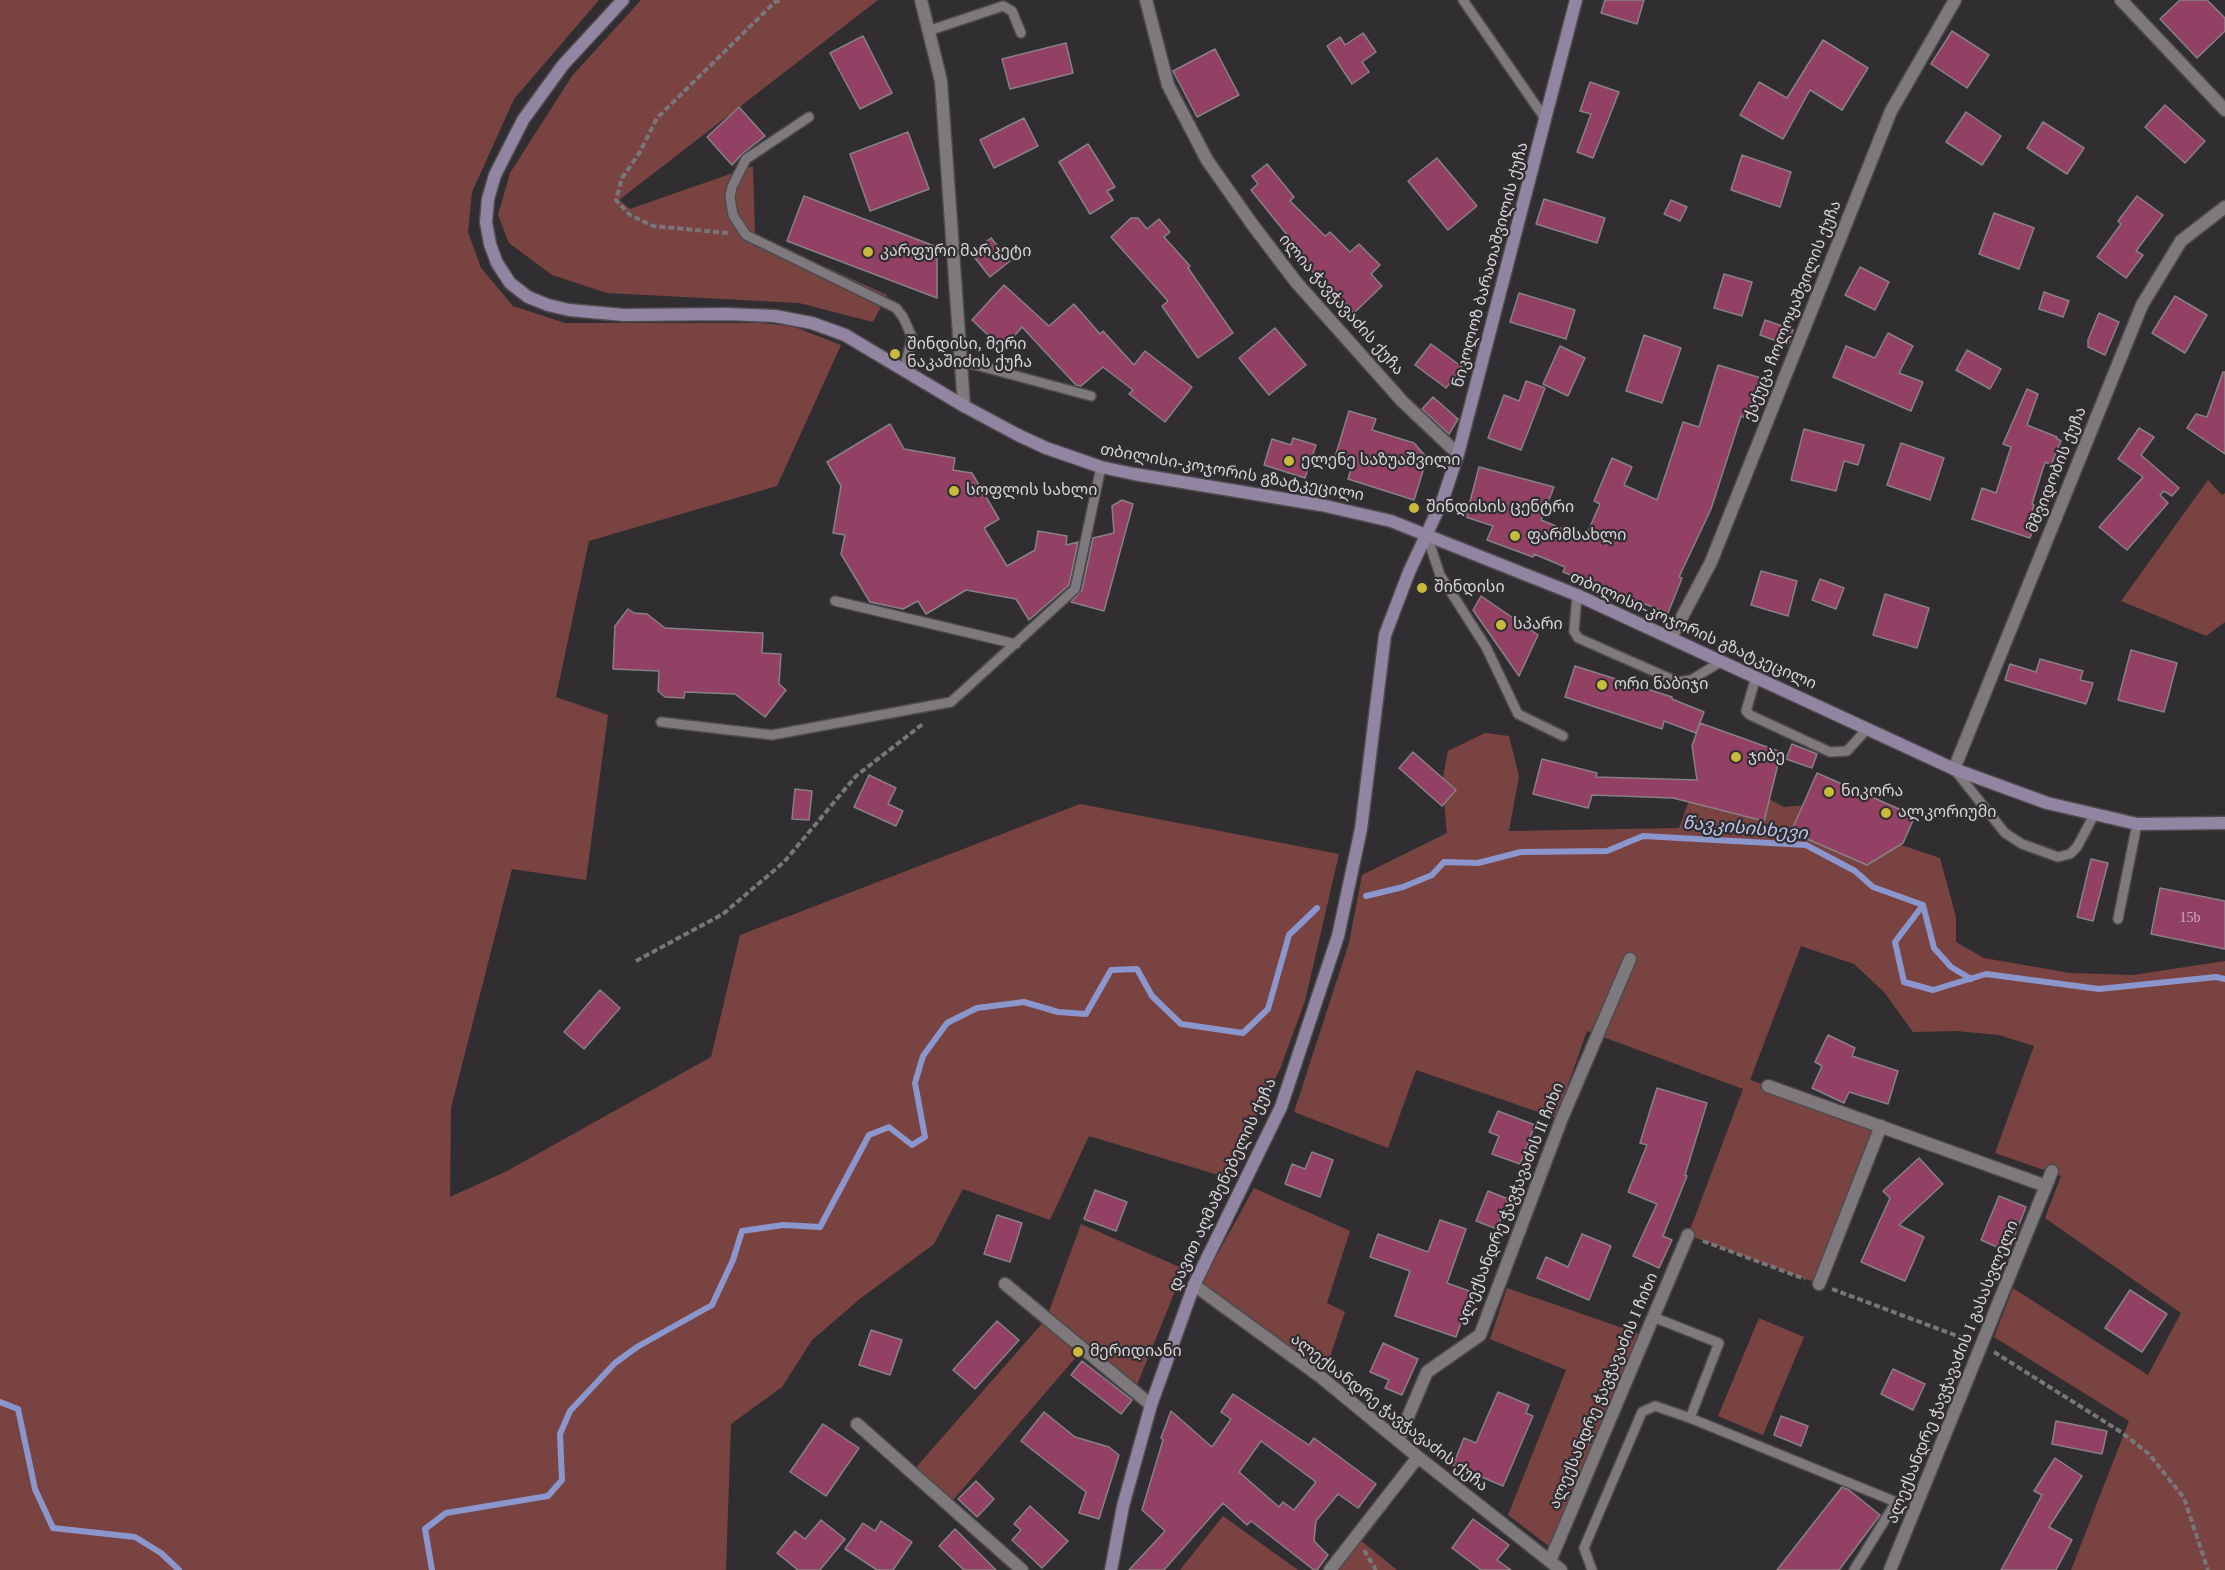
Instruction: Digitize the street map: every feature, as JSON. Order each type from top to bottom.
[{"type":"main road","name":"თბილისი-კოჯორის გზატკეცილი","points":[[623,0],[563,65],[523,120],[495,175],[488,200],[486,222],[489,244],[497,263],[510,283],[528,297],[569,310],[624,315],[775,316],[812,323],[845,335],[964,406],[1018,435],[1101,467],[1174,482],[1350,510],[1391,521],[1577,596],[1954,769],[2047,803],[2136,824],[2225,823]]},
{"type":"main road","name":"ნიკოლოზ ბარათაშვილის ქუჩა","points":[[1427,536],[1458,454],[1576,0]]},
{"type":"main road","name":"დავით აღმაშენებელის ქუჩა","points":[[1111,1570],[1123,1506],[1151,1406],[1194,1285],[1281,1107],[1338,936],[1361,829],[1384,636],[1409,572],[1427,536]]},
{"type":"street","points":[[921,0],[941,81],[964,406]]},
{"type":"street","name":"ილია ჭავჭავაძის ქუჩა","points":[[1146,0],[1168,85],[1207,160],[1296,282],[1402,400],[1458,454]]},
{"type":"street","name":"ქაქუცა ჩოლოყაშვილის ქუჩა","points":[[1671,638],[1711,562],[1891,111],[1955,0]]},
{"type":"street","points":[[2121,0],[2225,110]]},
{"type":"street","name":"მშვიდობის ქუჩა","points":[[1954,769],[2142,305],[2181,241],[2225,207]]},
{"type":"street","name":"ალექსანდრე ჭავჭავაძის II ჩიხი","points":[[1398,1440],[1428,1372],[1480,1335],[1562,1118],[1630,959]]},
{"type":"street","points":[[1768,1086],[2046,1186]]},
{"type":"street","points":[[1820,1284],[1881,1126]]},
{"type":"street","name":"ალექსანდრე ჭავჭავაძის I გასასვლელი","points":[[1890,1570],[2052,1171]]},
{"type":"street","name":"ალექსანდრე ჭავჭავაძის I ჩიხი","points":[[1550,1561],[1688,1235]]},
{"type":"street","points":[[1005,1284],[1151,1406]]},
{"type":"street","name":"ალექსანდრე ჭავჭავაძის ქუჩა","points":[[1194,1285],[1322,1378],[1561,1570]]},
{"type":"street","points":[[857,1424],[1022,1570]]},
{"type":"street","points":[[1330,1570],[1418,1457]]},
{"type":"lane","points":[[1463,0],[1546,120]]},
{"type":"lane","points":[[928,31],[1004,6],[1012,11],[1021,33]]},
{"type":"lane","points":[[809,117],[746,159],[732,187],[730,197],[733,215],[746,234],[896,308],[912,337],[904,370]]},
{"type":"lane","points":[[961,361],[1091,396]]},
{"type":"lane","points":[[661,722],[772,735],[951,702],[1075,589],[1101,467]]},
{"type":"lane","points":[[1427,536],[1440,575],[1486,647],[1518,714],[1563,736]]},
{"type":"lane","points":[[1577,596],[1574,631],[1578,638],[1678,682],[1691,680],[1722,661]]},
{"type":"lane","points":[[835,601],[1016,644]]},
{"type":"lane","points":[[1756,677],[1746,711],[1750,715],[1830,752],[1847,752],[1867,729]]},
{"type":"lane","points":[[1954,769],[2005,833],[2022,844],[2058,856],[2070,854],[2077,847],[2094,815]]},
{"type":"lane","points":[[2118,919],[2136,824]]},
{"type":"lane","points":[[1653,1317],[1719,1343],[1690,1418]]},
{"type":"lane","points":[[1592,1570],[1584,1548],[1642,1412],[1655,1406],[1690,1418],[1896,1502],[1854,1570]]},
{"type":"path","points":[[746,234],[653,226],[630,215],[616,200],[622,178],[640,152],[657,118],[775,2],[781,0]]},
{"type":"path","points":[[636,961],[723,914],[784,862],[856,776],[925,722]]},
{"type":"path","points":[[1982,1345],[2121,1432],[2149,1454],[2184,1498],[2208,1570]]},
{"type":"shaded area","points":[[0,0],[599,0],[514,99],[472,192],[468,232],[481,268],[513,306],[565,323],[760,323],[792,326],[841,345],[777,486],[589,541],[556,697],[608,715],[586,880],[512,869],[451,1108],[450,1197],[507,1171],[711,1057],[740,935],[1080,804],[1339,854],[1305,1001],[1280,1069],[1225,1177],[1089,1136],[1050,1220],[963,1189],[934,1244],[861,1298],[812,1340],[782,1387],[731,1424],[726,1570],[0,1570]]},
{"type":"shaded area","points":[[641,0],[878,0],[619,200],[630,209],[753,166],[755,235],[887,295],[873,322],[799,303],[607,293],[552,275],[509,243],[498,215],[510,173],[572,76]]},
{"type":"shaded area","points":[[2208,480],[2222,495],[2225,493],[2225,622],[2206,636],[2121,601]]},
{"type":"shaded area","points":[[1485,733],[1509,736],[1519,776],[1509,831],[1679,828],[1690,798],[1761,795],[1784,807],[1808,805],[1886,840],[1940,858],[1956,917],[1956,942],[1984,958],[2070,973],[2133,975],[2225,961],[2225,1570],[2071,1570],[2129,1421],[1994,1337],[2013,1288],[2148,1375],[2181,1313],[2045,1218],[2061,1176],[1995,1153],[2034,1046],[1999,1035],[1956,1031],[1913,1032],[1884,992],[1854,964],[1801,946],[1750,1080],[1881,1126],[1819,1284],[1688,1235],[1743,1089],[1587,1031],[1556,1118],[1416,1070],[1388,1148],[1294,1112],[1349,943],[1362,875],[1447,833],[1442,782],[1448,751]]},
{"type":"shaded area","points":[[1254,1188],[1350,1231],[1327,1303],[1345,1312],[1325,1372],[1201,1284]]},
{"type":"shaded area","points":[[1081,1224],[1184,1269],[1137,1385],[1048,1314]]},
{"type":"shaded area","points":[[1507,1288],[1640,1334],[1550,1547],[1508,1515],[1566,1370],[1490,1339]]},
{"type":"shaded area","points":[[1759,1318],[1804,1337],[1763,1435],[1718,1416]]},
{"type":"shaded area","points":[[1046,1319],[1083,1349],[949,1505],[912,1472]]},
{"type":"shaded area","points":[[1223,1516],[1298,1570],[1180,1570]]},
{"type":"shaded area","points":[[1359,1539],[1397,1570],[1336,1570]]},
{"type":"building","points":[[1605,0],[1644,0],[1637,24],[1601,13]]},
{"type":"building","points":[[2180,0],[2207,0],[2225,18],[2225,31],[2197,58],[2160,19]]},
{"type":"building","points":[[1952,31],[1989,55],[1967,88],[1931,64]]},
{"type":"building","points":[[1363,33],[1376,52],[1362,62],[1369,72],[1352,84],[1327,46],[1340,37],[1345,45]]},
{"type":"building","points":[[863,36],[892,93],[860,109],[830,53]]},
{"type":"building","points":[[1823,40],[1868,68],[1842,110],[1810,90],[1783,139],[1740,115],[1759,82],[1787,98]]},
{"type":"building","points":[[1066,43],[1073,73],[1010,89],[1002,59]]},
{"type":"building","points":[[1215,49],[1239,95],[1197,117],[1173,71]]},
{"type":"building","points":[[1590,82],[1619,92],[1593,158],[1577,152],[1591,114],[1580,111]]},
{"type":"building","points":[[2165,105],[2205,141],[2185,163],[2145,127]]},
{"type":"building","points":[[739,107],[765,136],[732,165],[707,137]]},
{"type":"building","points":[[1966,112],[2001,136],[1982,165],[1946,142]]},
{"type":"building","points":[[1024,118],[1038,146],[994,168],[980,140]]},
{"type":"building","points":[[2043,122],[2084,148],[2067,174],[2027,148]]},
{"type":"building","points":[[908,132],[929,189],[870,211],[850,154]]},
{"type":"building","points":[[1088,144],[1115,187],[1107,191],[1113,200],[1090,214],[1059,162]]},
{"type":"building","points":[[1742,155],[1791,172],[1780,207],[1731,190]]},
{"type":"building","points":[[1437,158],[1477,206],[1448,230],[1408,181]]},
{"type":"building","points":[[1267,164],[1294,197],[1290,201],[1325,236],[1330,232],[1350,252],[1359,244],[1380,265],[1371,274],[1382,286],[1354,313],[1283,242],[1288,236],[1251,190],[1258,184],[1252,176]]},
{"type":"building","points":[[804,196],[937,247],[937,298],[787,241]]},
{"type":"building","points":[[2137,196],[2163,215],[2136,251],[2143,255],[2126,278],[2097,257],[2121,224],[2118,221]]},
{"type":"building","points":[[1544,199],[1605,218],[1597,243],[1536,224]]},
{"type":"building","points":[[1671,200],[1687,207],[1680,221],[1664,214]]},
{"type":"building","points":[[1994,213],[2034,228],[2019,269],[1979,254]]},
{"type":"building","points":[[1131,218],[1138,218],[1147,229],[1159,219],[1170,232],[1164,237],[1190,266],[1188,268],[1233,333],[1198,358],[1162,306],[1168,301],[1111,237]]},
{"type":"building","points":[[991,238],[1010,261],[990,277],[971,253]]},
{"type":"building","points":[[1860,267],[1889,282],[1875,310],[1845,295]]},
{"type":"building","points":[[1724,274],[1752,282],[1742,316],[1714,308]]},
{"type":"building","points":[[1004,285],[1049,326],[1074,304],[1100,334],[1103,331],[1134,365],[1145,351],[1192,387],[1165,422],[1129,394],[1133,390],[1103,367],[1081,386],[1076,385],[1022,327],[1003,349],[972,320]]},
{"type":"building","points":[[2044,292],[2069,301],[2063,317],[2039,309]]},
{"type":"building","points":[[1519,293],[1575,310],[1566,339],[1510,322]]},
{"type":"building","points":[[2175,296],[2207,315],[2185,353],[2152,333]]},
{"type":"building","points":[[2099,313],[2119,322],[2105,355],[2088,347],[2088,340]]},
{"type":"building","points":[[1765,320],[1793,330],[1788,345],[1760,335]]},
{"type":"building","points":[[1275,328],[1306,365],[1269,395],[1239,358]]},
{"type":"building","points":[[1888,333],[1913,346],[1899,373],[1923,382],[1911,411],[1833,377],[1846,346],[1875,358]]},
{"type":"building","points":[[1644,335],[1681,348],[1662,403],[1626,391]]},
{"type":"building","points":[[1431,344],[1462,367],[1446,388],[1415,365]]},
{"type":"building","points":[[1560,346],[1585,358],[1568,396],[1543,384]]},
{"type":"building","points":[[1967,350],[2001,369],[1990,389],[1956,370]]},
{"type":"building","points":[[1718,365],[1761,378],[1749,419],[1741,416],[1711,509],[1679,577],[1682,578],[1668,613],[1563,572],[1565,567],[1534,554],[1533,557],[1487,540],[1493,526],[1466,517],[1479,467],[1554,487],[1541,520],[1585,538],[1600,504],[1594,501],[1612,458],[1632,467],[1624,485],[1657,500],[1683,422],[1699,427]]},
{"type":"building","points":[[2223,372],[2225,372],[2225,454],[2187,428],[2196,414],[2207,417]]},
{"type":"building","points":[[1526,381],[1545,388],[1521,450],[1488,438],[1504,395],[1519,401]]},
{"type":"building","points":[[2027,389],[2038,394],[2027,425],[2057,437],[2061,441],[2051,465],[2045,462],[2032,504],[2034,505],[2032,512],[2038,514],[2030,538],[1972,519],[1982,488],[1996,493],[2011,447],[2003,444]]},
{"type":"building","points":[[1433,397],[1458,419],[1449,434],[1422,409]]},
{"type":"building","points":[[1349,411],[1376,419],[1372,430],[1414,443],[1427,458],[1414,500],[1348,479],[1353,463],[1335,457]]},
{"type":"building","points":[[890,424],[904,449],[955,458],[953,470],[972,473],[999,519],[984,528],[1007,566],[1035,550],[1038,531],[1067,536],[1066,545],[1078,542],[1069,585],[1029,620],[1016,599],[966,590],[926,614],[918,601],[903,609],[870,602],[841,554],[845,535],[833,533],[841,486],[827,462]]},
{"type":"building","points":[[2139,428],[2154,437],[2141,455],[2179,488],[2172,496],[2164,491],[2160,495],[2168,503],[2127,550],[2099,527],[2143,477],[2118,459]]},
{"type":"building","points":[[1804,429],[1864,445],[1858,465],[1844,461],[1836,491],[1791,480]]},
{"type":"building","points":[[1293,438],[1316,445],[1305,478],[1264,465],[1272,439],[1291,445]]},
{"type":"building","points":[[1901,443],[1944,458],[1930,500],[1887,485]]},
{"type":"building","points":[[1122,500],[1133,504],[1104,611],[1071,602],[1082,590],[1093,538],[1114,533],[1112,506]]},
{"type":"building","points":[[1761,571],[1797,581],[1788,616],[1751,605]]},
{"type":"building","points":[[1820,579],[1844,588],[1836,609],[1812,600]]},
{"type":"building","points":[[1885,594],[1929,608],[1917,648],[1873,635]]},
{"type":"building","points":[[1481,596],[1538,635],[1519,676],[1473,610]]},
{"type":"building","points":[[628,609],[634,613],[647,614],[665,628],[763,633],[762,653],[781,654],[779,684],[786,690],[765,717],[735,694],[685,692],[684,698],[665,697],[658,691],[659,671],[613,669],[615,626]]},
{"type":"building","points":[[2131,650],[2177,663],[2164,712],[2118,700]]},
{"type":"building","points":[[2040,659],[2083,671],[2080,680],[2093,683],[2086,704],[2005,680],[2010,664],[2036,672]]},
{"type":"building","points":[[1575,666],[1672,697],[1672,699],[1704,712],[1696,733],[1664,721],[1662,729],[1565,697]]},
{"type":"building","points":[[1700,723],[1781,752],[1764,821],[1673,798],[1592,795],[1588,808],[1533,794],[1542,759],[1597,773],[1596,777],[1697,780],[1692,746]]},
{"type":"building","points":[[1792,744],[1817,754],[1812,768],[1786,759]]},
{"type":"building","points":[[1413,752],[1456,790],[1442,806],[1399,768]]},
{"type":"building","points":[[1817,773],[1915,816],[1903,843],[1867,865],[1791,832]]},
{"type":"building","points":[[869,775],[896,788],[888,804],[903,811],[896,826],[854,807]]},
{"type":"building","points":[[795,789],[812,791],[809,820],[792,819]]},
{"type":"building","points":[[2091,859],[2108,863],[2093,921],[2077,917]]},
{"type":"building","points":[[2160,888],[2225,901],[2225,949],[2151,934]]},
{"type":"building","points":[[600,990],[620,1008],[584,1049],[564,1032]]},
{"type":"building","points":[[1828,1035],[1855,1048],[1852,1056],[1898,1071],[1888,1104],[1849,1092],[1844,1103],[1812,1088],[1822,1066],[1815,1062]]},
{"type":"building","points":[[1657,1088],[1707,1103],[1685,1175],[1687,1176],[1663,1236],[1672,1240],[1659,1268],[1633,1256],[1657,1204],[1628,1192],[1647,1145],[1640,1143]]},
{"type":"building","points":[[1498,1111],[1535,1125],[1520,1164],[1492,1154],[1499,1136],[1489,1132]]},
{"type":"building","points":[[1312,1152],[1333,1160],[1320,1197],[1285,1184],[1292,1164],[1305,1169]]},
{"type":"building","points":[[1919,1158],[1943,1184],[1899,1225],[1924,1237],[1905,1281],[1861,1262],[1890,1198],[1883,1191]]},
{"type":"building","points":[[1095,1190],[1127,1202],[1116,1231],[1084,1219]]},
{"type":"building","points":[[1488,1191],[1508,1199],[1497,1229],[1476,1221]]},
{"type":"building","points":[[1999,1196],[2026,1207],[2008,1252],[1981,1240]]},
{"type":"building","points":[[997,1215],[1022,1223],[1010,1262],[984,1254]]},
{"type":"building","points":[[1440,1220],[1466,1229],[1447,1283],[1472,1292],[1456,1337],[1395,1316],[1410,1271],[1370,1257],[1378,1234],[1428,1252]]},
{"type":"building","points":[[1582,1234],[1611,1246],[1589,1300],[1537,1278],[1546,1257],[1568,1267]]},
{"type":"building","points":[[2130,1290],[2167,1314],[2142,1352],[2105,1328]]},
{"type":"building","points":[[997,1321],[1019,1340],[975,1389],[953,1370]]},
{"type":"building","points":[[871,1330],[902,1340],[890,1375],[859,1365]]},
{"type":"building","points":[[1383,1343],[1418,1359],[1402,1395],[1385,1388],[1389,1380],[1370,1372]]},
{"type":"building","points":[[1082,1361],[1132,1400],[1121,1414],[1071,1375]]},
{"type":"building","points":[[1893,1369],[1925,1384],[1913,1410],[1881,1394]]},
{"type":"building","points":[[1498,1392],[1529,1405],[1526,1413],[1533,1416],[1503,1486],[1453,1465],[1464,1438],[1476,1443]]},
{"type":"building","points":[[1233,1394],[1309,1445],[1314,1438],[1376,1484],[1358,1508],[1338,1494],[1316,1521],[1314,1541],[1328,1555],[1317,1570],[1251,1521],[1247,1525],[1223,1503],[1164,1570],[1129,1570],[1165,1531],[1142,1510],[1163,1440],[1161,1438],[1171,1411],[1212,1447],[1231,1419],[1221,1412]],"holes":[[[1261,1441],[1316,1482],[1294,1510],[1283,1502],[1279,1507],[1239,1472]]]},
{"type":"building","points":[[1044,1412],[1075,1437],[1109,1447],[1119,1455],[1099,1519],[1079,1513],[1086,1492],[1021,1441]]},
{"type":"building","points":[[1781,1416],[1808,1426],[1801,1446],[1774,1435]]},
{"type":"building","points":[[2056,1421],[2107,1431],[2102,1454],[2052,1444]]},
{"type":"building","points":[[823,1424],[859,1448],[826,1496],[790,1472]]},
{"type":"building","points":[[2055,1458],[2082,1476],[2049,1527],[2072,1540],[2056,1570],[2001,1570],[2042,1495],[2034,1491]]},
{"type":"building","points":[[976,1481],[994,1499],[977,1517],[958,1499]]},
{"type":"building","points":[[1842,1487],[1880,1515],[1839,1570],[1777,1570]]},
{"type":"building","points":[[1030,1506],[1068,1541],[1042,1568],[1012,1540],[1021,1530],[1014,1524]]},
{"type":"building","points":[[1473,1519],[1509,1545],[1497,1560],[1511,1570],[1481,1570],[1452,1548]]},
{"type":"building","points":[[821,1520],[845,1539],[820,1570],[798,1570],[777,1553],[795,1531],[805,1539]]},
{"type":"building","points":[[881,1521],[912,1542],[893,1570],[877,1570],[845,1549],[863,1523],[875,1531]]},
{"type":"building","points":[[955,1529],[996,1570],[964,1570],[939,1546]]},
{"type":"waterway","name":"წავკისისხევი","points":[[1366,896],[1403,887],[1432,875],[1444,862],[1478,863],[1521,852],[1607,851],[1643,836],[1806,845],[1855,871],[1873,887],[1923,905],[1895,942],[1904,982],[1933,990],[1986,974],[2099,989],[2216,977],[2225,979]]},
{"type":"waterway","points":[[1923,905],[1934,948],[1951,967],[1971,979]]},
{"type":"waterway","name":"წავკისისხევი","points":[[432,1570],[425,1529],[446,1513],[548,1496],[562,1480],[560,1434],[570,1411],[615,1363],[637,1347],[712,1305],[733,1260],[742,1231],[783,1225],[820,1227],[869,1135],[889,1127],[912,1145],[925,1137],[915,1083],[923,1056],[947,1023],[977,1008],[1024,1002],[1058,1012],[1086,1014],[1111,970],[1137,969],[1152,996],[1181,1024],[1243,1033],[1268,1009],[1289,935],[1317,908]]},
{"type":"waterway","points":[[0,1402],[18,1409],[35,1489],[53,1528],[135,1537],[161,1553],[179,1570]]},
{"type":"place","name":"კარფური მარკეტი","points":[[868,252]]},
{"type":"place","name":"შინდისი, მერი ნაკაშიძის ქუჩა","points":[[895,354]]},
{"type":"place","name":"ელენე საზუაშვილი","points":[[1289,461]]},
{"type":"place","name":"სოფლის სახლი","points":[[954,491]]},
{"type":"place","name":"შინდისის ცენტრი","points":[[1414,508]]},
{"type":"place","name":"ფარმსახლი","points":[[1515,536]]},
{"type":"place","name":"შინდისი","points":[[1422,588]]},
{"type":"place","name":"სპარი","points":[[1501,625]]},
{"type":"place","name":"ორი ნაბიჯი","points":[[1602,685]]},
{"type":"place","name":"ჯიბე","points":[[1736,757]]},
{"type":"place","name":"ნიკორა","points":[[1829,792]]},
{"type":"place","name":"ალკორიუმი","points":[[1886,813]]},
{"type":"place","name":"მერიდიანი","points":[[1078,1352]]}]
